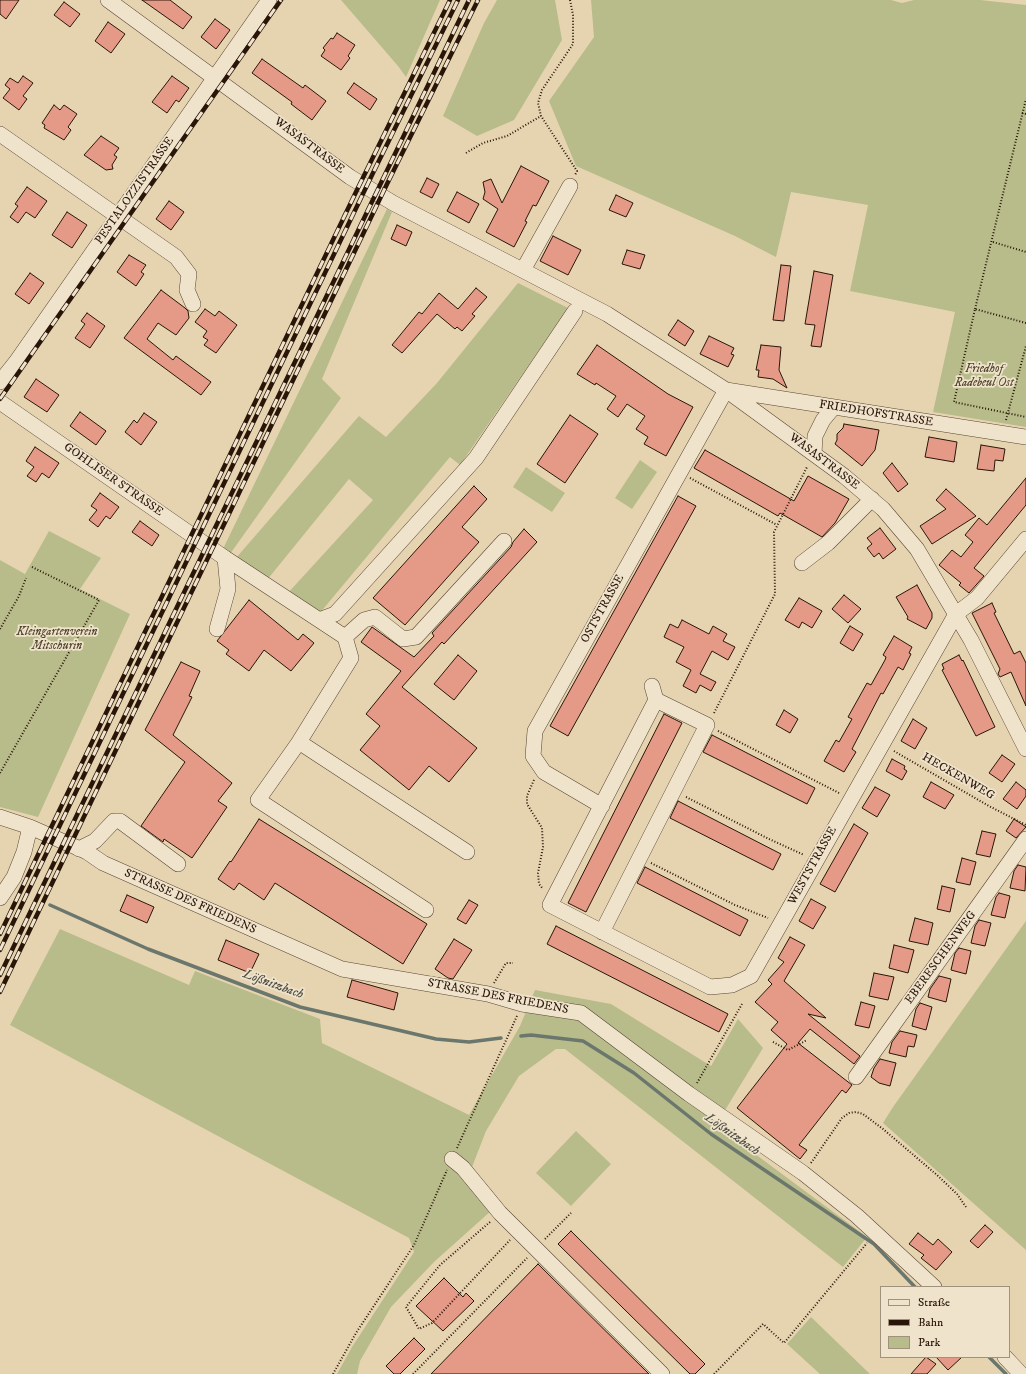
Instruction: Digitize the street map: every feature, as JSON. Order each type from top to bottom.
[{"type":"street","name":"WASASTRASSE","points":[[108,0],[350,177],[393,203],[607,314],[726,390],[814,454],[872,499],[883,509],[917,549],[972,640],[1026,749]]},
{"type":"street","name":"PESTALOZZISTRASSE","points":[[0,382],[16,362],[117,216],[216,78],[269,0]]},
{"type":"street","points":[[0,134],[176,257],[189,274],[187,290],[192,304]]},
{"type":"street","points":[[524,270],[570,186]]},
{"type":"street","points":[[319,620],[336,614],[476,458],[575,311]]},
{"type":"street","name":"FRIEDHOFSTRASSE","points":[[726,390],[833,408],[1026,437]]},
{"type":"street","name":"OSTSTRASSE","points":[[541,768],[533,756],[535,731],[726,390]]},
{"type":"street","name":"GOHLISER STRASSE","points":[[0,402],[225,558],[345,637]]},
{"type":"street","points":[[814,454],[815,436],[823,420],[833,408]]},
{"type":"street","points":[[802,563],[828,543],[872,499]]},
{"type":"street","points":[[956,614],[977,598],[1026,539]]},
{"type":"street","points":[[426,910],[258,800],[299,742],[351,658],[345,637],[364,620],[375,617],[403,639],[416,637],[504,541]]},
{"type":"street","points":[[217,629],[228,589],[225,558]]},
{"type":"street","name":"WESTSTRASSE","points":[[553,898],[550,905],[710,986],[732,985],[751,976],[956,614]]},
{"type":"street","points":[[553,898],[656,700],[652,686]]},
{"type":"street","points":[[602,932],[707,725],[656,700]]},
{"type":"street","points":[[299,742],[467,852]]},
{"type":"street","points":[[541,768],[544,772],[602,806]]},
{"type":"street","name":"STRASSE DES FRIEDENS","points":[[0,817],[30,826],[79,849],[102,863],[342,969],[488,994],[522,1004],[581,1013],[689,1094],[803,1173],[857,1216],[933,1286]]},
{"type":"street","points":[[79,849],[95,841],[114,821],[120,821],[178,864]]},
{"type":"street","points":[[0,898],[14,877],[24,852],[30,826]]},
{"type":"street","name":"EBERESCHENWEG","points":[[856,1077],[1026,839]]},
{"type":"street","points":[[452,1159],[463,1168],[500,1213],[662,1374]]},
{"type":"street","points":[[1006,1358],[1021,1374]]},
{"type":"path","points":[[570,0],[573,16],[572,44],[542,90],[538,103],[541,116],[577,171],[570,186]]},
{"type":"path","points":[[1026,98],[954,402],[1026,417]]},
{"type":"path","points":[[1022,113],[1026,114]]},
{"type":"path","points":[[466,152],[483,143],[507,136],[541,116]]},
{"type":"path","points":[[993,242],[1026,252]]},
{"type":"path","points":[[975,310],[1026,323]]},
{"type":"path","points":[[1004,434],[1026,346]]},
{"type":"path","points":[[814,454],[774,532],[775,594],[707,725],[850,799]]},
{"type":"path","points":[[680,472],[777,525]]},
{"type":"path","points":[[0,773],[99,600],[32,567]]},
{"type":"path","points":[[0,629],[19,596],[26,578]]},
{"type":"path","name":"HECKENWEG","points":[[882,744],[988,805],[1026,824]]},
{"type":"path","points":[[541,768],[530,785],[527,796],[527,804],[542,828],[543,847],[538,873],[539,884],[553,898]]},
{"type":"path","points":[[674,791],[769,839],[816,860]]},
{"type":"path","points":[[640,857],[735,905],[781,923]]},
{"type":"path","points":[[488,994],[506,963],[513,963]]},
{"type":"path","points":[[332,1374],[356,1332],[414,1245],[522,1004]]},
{"type":"path","points":[[689,1094],[701,1078],[742,1004]]},
{"type":"path","points":[[773,1042],[788,1050],[807,1040]]},
{"type":"path","points":[[803,1173],[842,1118],[849,1113],[856,1112],[864,1114],[937,1175],[957,1194],[966,1207]]},
{"type":"path","points":[[500,1213],[440,1265],[406,1307],[419,1329],[432,1323],[519,1231]]},
{"type":"path","points":[[413,1374],[571,1213]]},
{"type":"path","points":[[714,1374],[764,1324],[784,1343],[866,1244]]},
{"type":"green space","points":[[341,0],[440,0],[406,77],[398,66]]},
{"type":"green space","points":[[497,0],[555,0],[562,40],[514,120],[477,136],[443,116],[484,23]]},
{"type":"green space","name":"Friedhof Radebeul Ost","points":[[591,0],[891,0],[902,3],[914,0],[980,0],[1026,5],[1026,427],[933,412],[955,312],[850,291],[868,205],[791,192],[776,257],[735,236],[576,166],[549,101],[594,37]]},
{"type":"green space","points":[[387,209],[392,212],[322,379],[341,398],[230,554],[223,549]]},
{"type":"green space","points":[[518,283],[568,308],[460,465],[450,457],[319,614],[287,594],[373,500],[349,479],[267,580],[236,558],[359,416],[386,437],[437,383]]},
{"type":"green space","points":[[640,460],[657,472],[632,509],[615,498]]},
{"type":"green space","points":[[526,467],[565,493],[552,512],[513,487]]},
{"type":"green space","name":"Kleingartenverein Mitschurin","points":[[49,531],[101,558],[80,589],[130,614],[38,817],[0,807],[0,560],[25,574]]},
{"type":"green space","points":[[1026,921],[1026,1250],[883,1123]]},
{"type":"green space","points":[[60,929],[189,985],[195,971],[320,1019],[322,1043],[469,1115],[520,1026],[535,990],[611,1004],[711,1066],[738,1019],[763,1048],[716,1125],[867,1237],[843,1267],[565,1049],[556,1049],[519,1076],[486,1131],[467,1180],[492,1210],[434,1262],[391,1307],[360,1361],[357,1374],[337,1374],[352,1347],[414,1252],[409,1238],[10,1025]]},
{"type":"green space","points":[[576,1131],[611,1164],[571,1206],[536,1173]]},
{"type":"green space","points":[[811,1317],[870,1374],[820,1374],[787,1344]]},
{"type":"building","points":[[0,0],[19,0],[6,19],[0,14]]},
{"type":"building","points":[[142,0],[170,0],[192,17],[183,29]]},
{"type":"building","points":[[64,2],[80,14],[70,27],[54,15]]},
{"type":"building","points":[[215,19],[230,30],[216,49],[201,37]]},
{"type":"building","points":[[108,22],[125,34],[111,53],[95,41]]},
{"type":"building","points":[[337,33],[355,45],[348,56],[350,58],[341,70],[321,56],[325,50],[323,48]]},
{"type":"building","points":[[262,59],[303,88],[305,85],[326,101],[312,120],[291,104],[292,102],[252,73]]},
{"type":"building","points":[[23,76],[33,83],[23,96],[27,99],[19,110],[3,98],[10,89],[5,85],[10,78],[18,83]]},
{"type":"building","points":[[172,76],[189,88],[179,102],[176,100],[167,113],[152,102]]},
{"type":"building","points":[[354,83],[377,99],[370,110],[347,93]]},
{"type":"building","points":[[54,105],[60,110],[64,105],[77,114],[68,127],[71,130],[64,140],[44,128],[45,125],[42,123]]},
{"type":"building","points":[[101,136],[119,148],[114,155],[117,157],[112,165],[113,169],[106,170],[84,155]]},
{"type":"building","points":[[521,166],[549,181],[536,206],[533,205],[525,221],[527,222],[514,247],[486,232],[498,209],[483,199],[485,192],[483,182],[491,179],[502,203]]},
{"type":"building","points":[[427,178],[439,184],[432,198],[420,192]]},
{"type":"building","points":[[27,187],[47,201],[35,218],[26,212],[18,223],[10,217],[18,206],[15,204]]},
{"type":"building","points":[[457,192],[479,204],[469,223],[447,211]]},
{"type":"building","points":[[616,195],[633,203],[626,217],[609,210]]},
{"type":"building","points":[[169,201],[184,212],[171,230],[156,219]]},
{"type":"building","points":[[67,212],[87,225],[72,248],[52,235]]},
{"type":"building","points":[[397,225],[412,232],[406,246],[391,239]]},
{"type":"building","points":[[553,236],[581,250],[568,275],[540,261]]},
{"type":"building","points":[[627,250],[645,255],[640,269],[622,264]]},
{"type":"building","points":[[129,255],[146,265],[141,272],[144,274],[136,286],[117,272]]},
{"type":"building","points":[[781,265],[791,266],[784,321],[773,320]]},
{"type":"building","points":[[814,271],[833,275],[821,347],[811,346],[815,325],[805,324]]},
{"type":"building","points":[[30,273],[44,283],[29,304],[15,294]]},
{"type":"building","points":[[476,288],[487,297],[472,314],[475,316],[462,331],[457,327],[455,329],[437,314],[402,353],[392,345],[419,312],[422,314],[439,293],[458,309]]},
{"type":"building","points":[[161,290],[188,311],[189,318],[176,335],[158,323],[147,339],[173,360],[176,356],[211,382],[201,395],[124,338]]},
{"type":"building","points":[[205,309],[215,316],[219,311],[237,325],[216,353],[204,345],[208,340],[203,337],[207,331],[195,322]]},
{"type":"building","points":[[87,313],[105,326],[90,348],[75,338],[85,324],[81,321]]},
{"type":"building","points":[[678,320],[694,331],[685,346],[668,335]]},
{"type":"building","points":[[709,336],[734,348],[731,354],[734,355],[728,367],[700,354]]},
{"type":"building","points":[[597,345],[668,394],[693,407],[666,456],[644,444],[648,437],[636,429],[645,416],[627,404],[618,417],[607,409],[616,396],[596,383],[595,385],[577,374]]},
{"type":"building","points":[[761,345],[781,347],[779,370],[787,388],[773,379],[758,377],[759,370],[756,370]]},
{"type":"building","points":[[36,379],[59,395],[47,412],[24,397]]},
{"type":"building","points":[[80,412],[106,431],[96,445],[70,426]]},
{"type":"building","points":[[144,413],[157,422],[141,445],[125,432],[134,420],[137,423]]},
{"type":"building","points":[[570,415],[598,434],[565,483],[537,464]]},
{"type":"building","points":[[844,424],[879,430],[875,450],[862,466],[835,444],[837,434],[843,428]]},
{"type":"building","points":[[929,437],[957,442],[954,462],[925,457]]},
{"type":"building","points":[[981,445],[1005,449],[1003,461],[995,460],[994,471],[977,469]]},
{"type":"building","points":[[35,447],[59,463],[49,478],[42,473],[36,482],[27,476],[34,467],[26,461]]},
{"type":"building","points":[[705,450],[794,501],[808,476],[849,499],[835,523],[822,537],[780,513],[778,516],[694,468]]},
{"type":"building","points":[[892,463],[908,484],[898,492],[883,473]]},
{"type":"building","points":[[1026,478],[1026,505],[974,568],[984,576],[969,593],[959,585],[961,583],[939,565],[952,550],[961,557],[973,542],[965,535],[979,518],[987,525]]},
{"type":"building","points":[[474,486],[487,499],[462,527],[479,542],[405,625],[373,598]]},
{"type":"building","points":[[946,489],[976,516],[932,544],[920,526],[946,509],[936,500]]},
{"type":"building","points":[[100,493],[119,507],[110,519],[106,516],[98,527],[89,520],[97,510],[91,506]]},
{"type":"building","points":[[678,496],[696,506],[568,736],[550,726]]},
{"type":"building","points":[[140,521],[159,535],[152,546],[132,532]]},
{"type":"building","points":[[880,528],[896,549],[883,559],[879,553],[874,557],[867,548],[872,544],[867,538]]},
{"type":"building","points":[[524,529],[537,542],[444,644],[442,642],[402,687],[477,748],[449,782],[429,766],[409,790],[360,750],[380,726],[366,714],[401,671],[361,642],[372,627],[414,657],[434,636],[432,633],[511,547],[513,542]]},
{"type":"building","points":[[917,585],[932,613],[932,618],[926,629],[907,619],[908,617],[896,597]]},
{"type":"building","points":[[844,595],[861,609],[848,623],[832,609]]},
{"type":"building","points":[[799,598],[822,611],[812,628],[802,622],[799,628],[785,620]]},
{"type":"building","points":[[249,600],[298,640],[303,634],[314,643],[291,671],[264,650],[249,671],[226,654],[229,650],[217,641]]},
{"type":"building","points":[[992,603],[996,612],[994,613],[1014,654],[1020,651],[1026,663],[1026,706],[1011,672],[1000,677],[998,674],[1000,669],[972,613]]},
{"type":"building","points":[[682,620],[709,634],[713,626],[727,634],[723,641],[735,647],[728,660],[712,651],[700,674],[716,682],[711,691],[700,685],[696,693],[683,686],[691,670],[676,662],[684,647],[664,637],[670,624],[678,628]]},
{"type":"building","points":[[850,626],[863,634],[853,651],[840,643]]},
{"type":"building","points":[[894,636],[912,647],[909,653],[911,654],[903,670],[898,667],[883,694],[881,693],[852,749],[856,752],[844,772],[824,761],[836,740],[839,742],[852,719],[848,717],[867,683],[871,685],[885,660],[886,657],[883,655]]},
{"type":"building","points":[[458,655],[477,671],[454,700],[434,684]]},
{"type":"building","points":[[959,655],[962,661],[963,660],[995,727],[976,736],[942,670],[944,669],[942,664]]},
{"type":"building","points":[[181,662],[200,671],[189,696],[192,697],[173,735],[232,783],[218,801],[227,807],[192,858],[164,839],[163,842],[141,826],[185,762],[145,730]]},
{"type":"building","points":[[784,710],[798,719],[790,733],[776,725]]},
{"type":"building","points":[[664,714],[682,723],[586,912],[568,903]]},
{"type":"building","points":[[913,719],[927,728],[915,749],[901,741]]},
{"type":"building","points":[[712,735],[815,788],[807,804],[703,752]]},
{"type":"building","points":[[1002,755],[1015,764],[1002,782],[989,773]]},
{"type":"building","points":[[892,759],[905,766],[904,769],[907,771],[902,780],[886,771]]},
{"type":"building","points":[[931,782],[954,795],[945,809],[923,797]]},
{"type":"building","points":[[1016,782],[1026,790],[1026,796],[1017,809],[1003,799]]},
{"type":"building","points":[[875,787],[890,795],[877,817],[862,808]]},
{"type":"building","points":[[678,801],[781,854],[773,870],[670,818]]},
{"type":"building","points":[[259,819],[427,924],[403,964],[275,883],[264,900],[239,883],[234,890],[218,879]]},
{"type":"building","points":[[1014,819],[1026,827],[1016,838],[1006,831]]},
{"type":"building","points":[[854,824],[868,833],[835,892],[820,884]]},
{"type":"building","points":[[982,831],[996,834],[990,857],[976,854]]},
{"type":"building","points":[[962,858],[976,862],[970,885],[956,882]]},
{"type":"building","points":[[1018,865],[1026,867],[1025,891],[1010,888],[1014,871]]},
{"type":"building","points":[[645,867],[748,920],[740,936],[637,883]]},
{"type":"building","points":[[942,886],[955,889],[950,912],[937,909]]},
{"type":"building","points":[[999,893],[1010,896],[1005,918],[991,915],[996,897]]},
{"type":"building","points":[[127,895],[154,907],[147,923],[120,911]]},
{"type":"building","points":[[811,899],[826,907],[813,929],[799,921]]},
{"type":"building","points":[[469,900],[478,905],[466,924],[457,919]]},
{"type":"building","points":[[915,918],[933,923],[928,945],[909,941]]},
{"type":"building","points":[[979,920],[991,923],[985,946],[971,943],[975,926]]},
{"type":"building","points":[[556,926],[728,1014],[719,1032],[547,944]]},
{"type":"building","points":[[790,937],[805,945],[784,981],[826,1018],[808,1014],[860,1056],[854,1064],[810,1029],[798,1043],[852,1085],[846,1093],[842,1090],[799,1145],[807,1150],[800,1159],[737,1108],[787,1044],[771,1030],[778,1022],[755,1002],[772,984],[768,980],[784,962],[778,958]]},
{"type":"building","points":[[454,939],[472,950],[453,979],[448,978],[435,969]]},
{"type":"building","points":[[226,940],[259,954],[250,973],[218,960]]},
{"type":"building","points":[[894,945],[914,950],[908,973],[889,968]]},
{"type":"building","points":[[959,948],[971,951],[966,974],[951,970],[955,953]]},
{"type":"building","points":[[874,973],[894,977],[888,1000],[869,996]]},
{"type":"building","points":[[939,976],[951,979],[946,1002],[928,997],[930,989]]},
{"type":"building","points":[[352,980],[398,993],[394,1010],[347,997]]},
{"type":"building","points":[[861,1002],[875,1006],[869,1028],[855,1025]]},
{"type":"building","points":[[920,1003],[932,1007],[926,1030],[912,1026],[916,1009]]},
{"type":"building","points":[[900,1031],[917,1035],[914,1047],[908,1046],[906,1057],[889,1053],[892,1042]]},
{"type":"building","points":[[880,1059],[896,1063],[890,1086],[879,1083],[871,1077],[874,1068]]},
{"type":"building","points":[[985,1225],[993,1232],[978,1248],[970,1241]]},
{"type":"building","points":[[571,1231],[705,1364],[695,1374],[690,1374],[558,1244]]},
{"type":"building","points":[[918,1233],[933,1245],[938,1239],[952,1252],[936,1270],[921,1258],[924,1255],[909,1244]]},
{"type":"building","points":[[538,1264],[649,1374],[431,1374]]},
{"type":"building","points":[[444,1278],[463,1297],[466,1293],[474,1301],[443,1331],[416,1306]]},
{"type":"building","points":[[414,1338],[425,1349],[400,1374],[394,1374],[386,1366]]},
{"type":"building","points":[[925,1358],[936,1364],[927,1374],[911,1374]]},
{"type":"building","points":[[937,1358],[961,1358],[948,1370]]},
{"type":"waterway","name":"Lößnitzbach","points":[[50,905],[148,949],[300,1007],[436,1039],[469,1042],[501,1038]]},
{"type":"waterway","name":"Lößnitzbach","points":[[521,1036],[531,1035],[583,1041],[634,1073],[711,1134],[874,1244],[914,1286]]},
{"type":"waterway","name":"Lößnitzbach","points":[[990,1358],[1006,1374]]},
{"type":"railway","points":[[0,399],[281,0]]},
{"type":"railway","points":[[0,934],[356,192],[450,0]]},
{"type":"railway","points":[[0,950],[372,175],[458,0]]},
{"type":"railway","points":[[0,975],[469,0]]},
{"type":"railway","points":[[0,992],[387,184],[478,0]]}]
